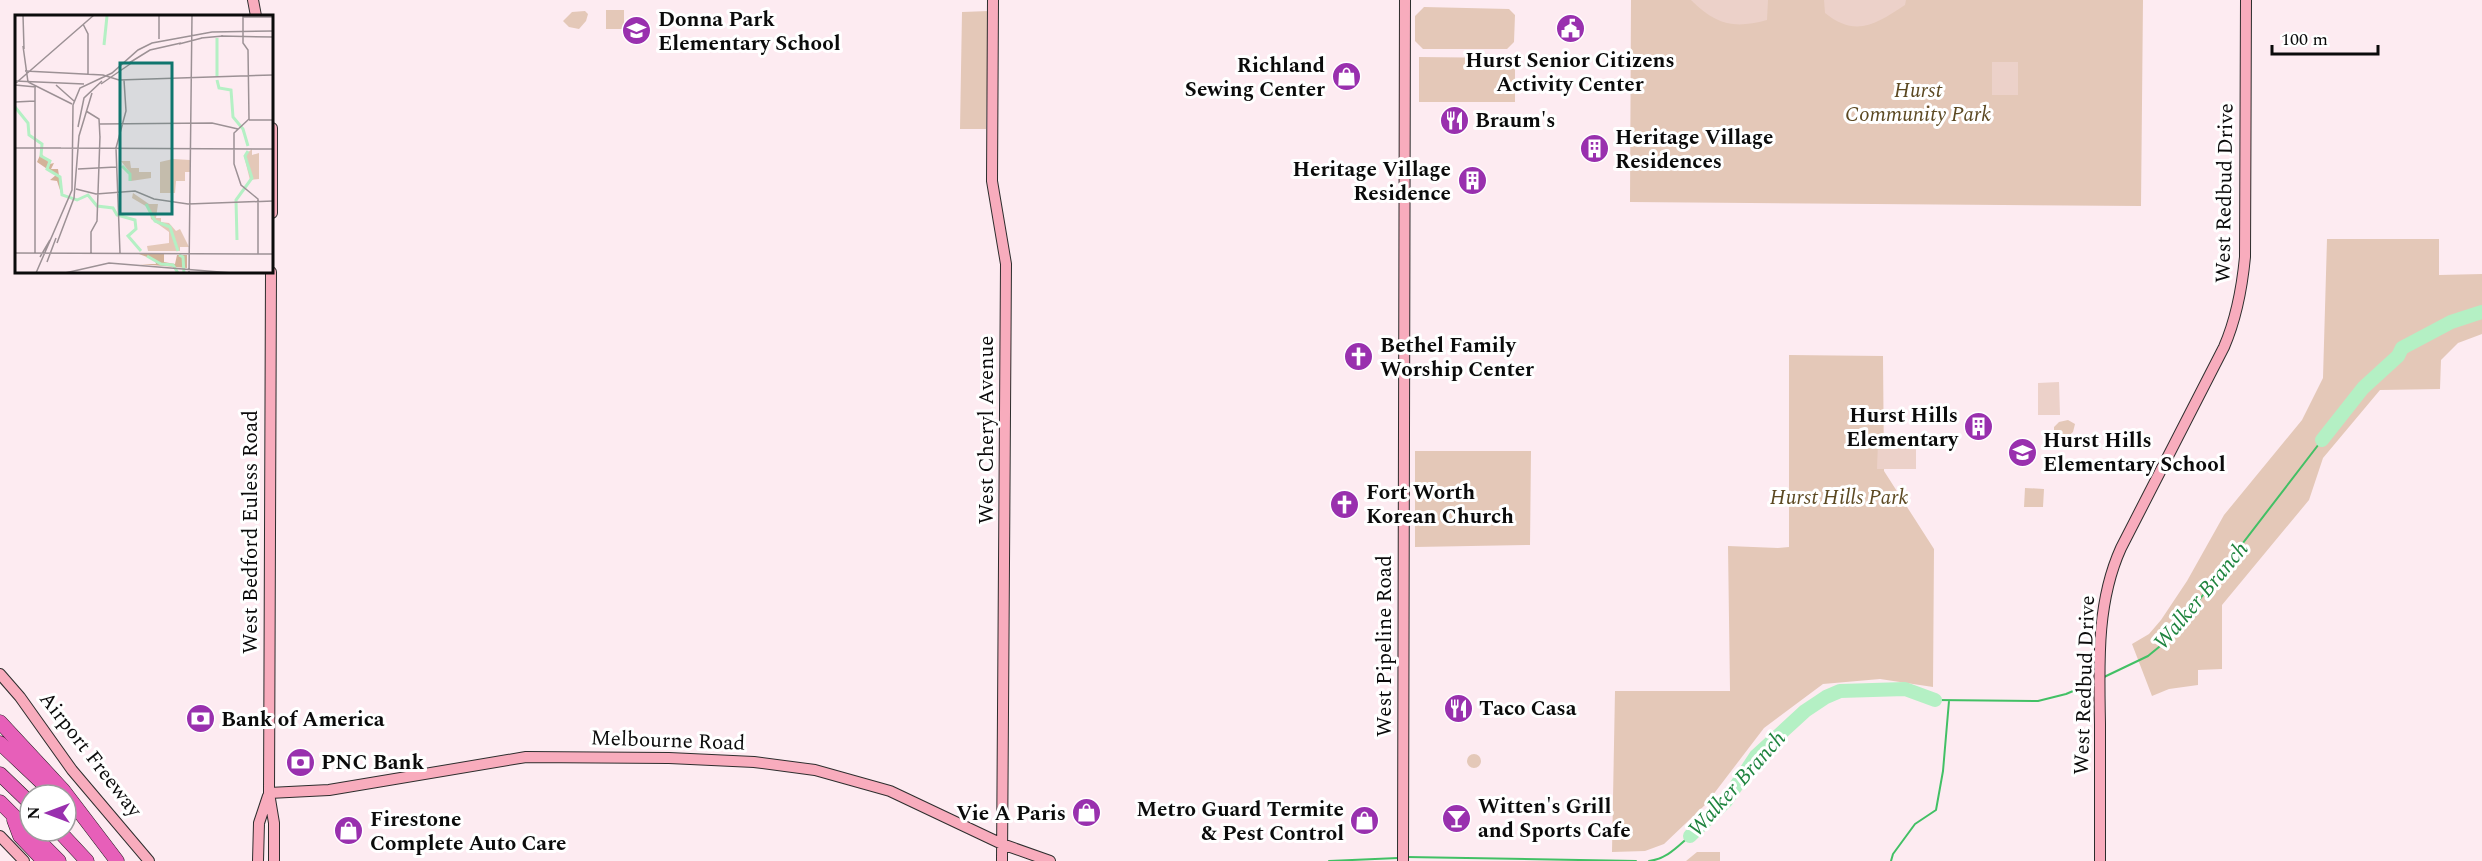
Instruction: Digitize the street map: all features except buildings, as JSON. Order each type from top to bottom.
[{"type":"highway","name":"Airport Freeway","points":[[0,722],[63,790],[117,861]]},
{"type":"highway","points":[[0,743],[42,783]]},
{"type":"highway","points":[[0,774],[18,791]]},
{"type":"highway","points":[[5,807],[20,836],[44,861]]},
{"type":"highway","points":[[5,807],[59,861]]},
{"type":"highway","points":[[78,821],[111,861]]},
{"type":"highway","points":[[70,843],[87,861]]},
{"type":"main road","points":[[253,0],[256,15]]},
{"type":"main road","name":"West Cheryl Avenue","points":[[993,0],[992,181],[1003,240],[1006,275],[1002,861]]},
{"type":"main road","name":"West Pipeline Road","points":[[1403,861],[1405,0]]},
{"type":"main road","name":"West Redbud Drive","points":[[2100,861],[2100,664],[2104,597],[2113,566],[2224,347],[2242,290],[2245,257],[2246,0]]},
{"type":"main road","name":"West Bedford Euless Road","points":[[271,273],[268,793],[274,824],[274,861]]},
{"type":"main road","name":"Airport Freeway","points":[[0,674],[20,697],[72,770],[149,861]]},
{"type":"main road","name":"Melbourne Road","points":[[268,793],[329,790],[526,757],[669,758],[754,762],[815,770],[890,791],[1002,844],[1050,861]]},
{"type":"main road","name":"West Bedford Euless Road","points":[[258,861],[258,824],[268,793]]},
{"type":"main road","points":[[0,836],[24,861]]},
{"type":"green space","name":"Hurst Community Park","points":[[1631,0],[2143,0],[2141,206],[1630,202]]},
{"type":"green space","points":[[1424,7],[1509,9],[1515,15],[1514,42],[1507,49],[1423,49],[1415,41],[1415,16]]},
{"type":"green space","points":[[606,10],[624,10],[624,29],[606,29]]},
{"type":"green space","points":[[585,11],[588,14],[586,21],[579,29],[569,27],[563,21],[572,12]]},
{"type":"green space","points":[[989,11],[986,129],[960,129],[962,12]]},
{"type":"green space","points":[[1419,57],[1515,58],[1515,102],[1419,102]]},
{"type":"green space","points":[[2327,239],[2439,239],[2439,275],[2482,274],[2482,334],[2458,343],[2441,360],[2440,389],[2380,390],[2323,458],[2309,500],[2222,605],[2222,669],[2198,670],[2198,685],[2169,689],[2152,696],[2132,644],[2149,634],[2161,620],[2187,581],[2224,515],[2302,420],[2323,378]]},
{"type":"green space","name":"Hurst Hills Park","points":[[1789,355],[1883,356],[1884,471],[1934,549],[1933,687],[1880,679],[1823,684],[1764,728],[1706,804],[1664,844],[1645,851],[1612,852],[1615,691],[1730,691],[1728,546],[1789,547]]},
{"type":"green space","points":[[2068,420],[2075,424],[2073,432],[2065,439],[2057,439],[2054,436],[2054,427],[2059,422]]},
{"type":"green space","points":[[1415,451],[1531,451],[1530,545],[1415,547]]},
{"type":"green space","points":[[2025,488],[2044,489],[2043,507],[2024,507]]},
{"type":"green space","points":[[1474,754],[1479,756],[1481,761],[1479,766],[1474,768],[1469,766],[1467,761],[1469,756]]},
{"type":"green space","points":[[1697,852],[1720,852],[1720,861],[1686,861]]},
{"type":"shaded area","points":[[1691,0],[1768,0],[1767,20],[1745,24],[1726,23],[1709,15]]},
{"type":"shaded area","points":[[1824,0],[1906,0],[1905,5],[1885,18],[1866,26],[1856,26],[1836,21],[1825,13]]},
{"type":"shaded area","points":[[1992,62],[2018,62],[2018,95],[1992,95]]},
{"type":"shaded area","points":[[2059,382],[2060,415],[2038,415],[2038,383]]},
{"type":"shaded area","points":[[1878,442],[1916,443],[1916,469],[1877,469]]},
{"type":"waterway","name":"Walker Branch","points":[[2322,440],[2363,388],[2398,356],[2402,348],[2451,322],[2482,312]]},
{"type":"waterway","name":"Walker Branch","points":[[2102,678],[2148,656],[2170,638],[2322,440]]},
{"type":"waterway","name":"Walker Branch","points":[[1935,700],[2038,701],[2066,694],[2097,681]]},
{"type":"waterway","name":"Walker Branch","points":[[1690,836],[1726,801],[1756,756],[1805,711],[1826,697],[1840,691],[1905,689],[1935,700]]},
{"type":"waterway","points":[[1891,861],[1893,854],[1915,824],[1936,810],[1943,771],[1949,701]]},
{"type":"waterway","name":"Walker Branch","points":[[1649,861],[1666,855],[1690,836]]},
{"type":"waterway","name":"Walker Branch","points":[[1407,857],[1636,861]]},
{"type":"waterway","name":"Walker Branch","points":[[1329,861],[1398,858]]},
{"type":"place","name":"Hurst Senior Citizens Activity Center","points":[[1570,29]]},
{"type":"place","name":"Donna Park Elementary School","points":[[637,31]]},
{"type":"place","name":"Richland Sewing Center","points":[[1346,77]]},
{"type":"place","name":"Braum's","points":[[1454,120]]},
{"type":"place","name":"Heritage Village Residences","points":[[1594,149]]},
{"type":"place","name":"Heritage Village Residence","points":[[1472,181]]},
{"type":"place","name":"Bethel Family Worship Center","points":[[1359,357]]},
{"type":"place","name":"Hurst Hills Elementary","points":[[1979,427]]},
{"type":"place","name":"Hurst Hills Elementary School","points":[[2022,452]]},
{"type":"place","name":"Fort Worth Korean Church","points":[[1345,504]]},
{"type":"place","name":"Taco Casa","points":[[1458,708]]},
{"type":"place","name":"Bank of America","points":[[200,719]]},
{"type":"place","name":"PNC Bank","points":[[300,762]]},
{"type":"place","name":"Vie A Paris","points":[[1087,813]]},
{"type":"place","name":"Witten's Grill and Sports Cafe","points":[[1457,818]]},
{"type":"place","name":"Metro Guard Termite & Pest Control","points":[[1365,821]]},
{"type":"place","name":"Firestone Complete Auto Care","points":[[349,831]]}]
